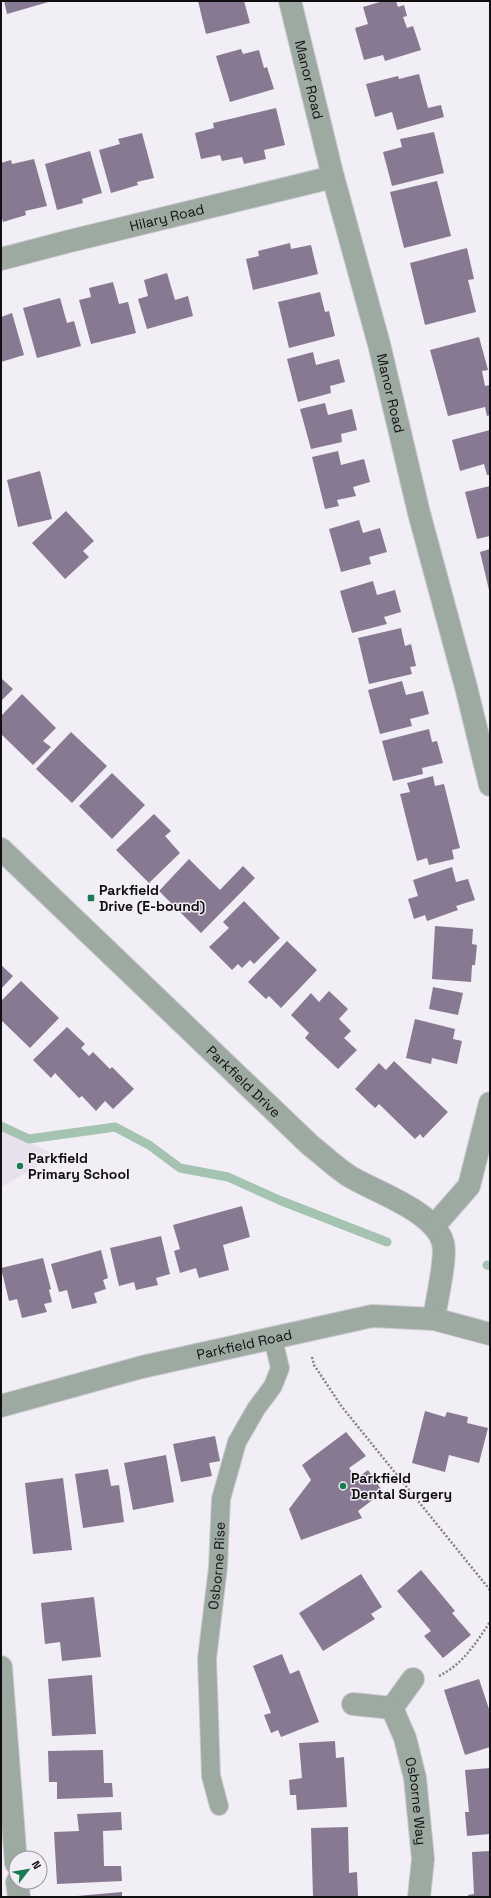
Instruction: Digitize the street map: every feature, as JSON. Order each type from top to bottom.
[{"type":"street","name":"Manor Road","points":[[290,1],[333,177],[379,344],[418,513],[466,687],[490,785]]},
{"type":"street","name":"Hilary Road","points":[[1,259],[70,240],[333,177]]},
{"type":"street","name":"Parkfield Drive","points":[[1,849],[310,1145],[348,1175],[410,1208],[434,1226],[444,1244],[442,1270],[434,1319]]},
{"type":"street","points":[[434,1226],[469,1186],[490,1103]]},
{"type":"street","name":"Parkfield Road","points":[[1,1406],[142,1367],[372,1316],[434,1319],[490,1334]]},
{"type":"street","points":[[1,1667],[15,1850]]},
{"type":"street","points":[[353,1704],[392,1708],[413,1679]]},
{"type":"street","name":"Osborne Way","points":[[392,1708],[404,1738],[415,1778],[423,1859],[419,1897]]},
{"type":"lane","name":"Osborne Rise","points":[[220,1806],[211,1776],[207,1660],[218,1568],[221,1499],[237,1442],[256,1409],[273,1386],[280,1368],[273,1339]]},
{"type":"path","points":[[305,1332],[314,1365],[342,1407],[490,1590]]},
{"type":"path","points":[[413,1679],[426,1681],[451,1670],[474,1646],[490,1622]]},
{"type":"shaded area","name":"Parkfield Primary School","points":[[1,1130],[57,1155],[1,1187]]},
{"type":"building","points":[[4,1],[52,1],[7,14]]},
{"type":"building","points":[[198,1],[244,1],[250,23],[206,34]]},
{"type":"building","points":[[383,1],[396,1],[398,7],[404,5],[407,16],[403,17],[407,28],[413,26],[421,50],[385,61],[383,55],[364,60],[355,28],[368,24],[363,7]]},
{"type":"building","points":[[241,49],[243,54],[259,50],[264,68],[267,67],[274,89],[230,102],[216,56]]},
{"type":"building","points":[[419,74],[428,108],[441,105],[444,117],[397,130],[392,112],[375,117],[366,84],[398,76],[399,79]]},
{"type":"building","points":[[276,108],[285,145],[264,150],[266,159],[244,164],[242,157],[222,161],[220,155],[201,159],[195,133],[214,128],[213,123]]},
{"type":"building","points":[[434,132],[444,173],[392,186],[383,152],[402,147],[400,139]]},
{"type":"building","points":[[142,133],[154,178],[137,182],[138,185],[111,193],[99,150],[120,144],[118,139]]},
{"type":"building","points":[[90,151],[102,193],[82,199],[83,203],[57,210],[45,164]]},
{"type":"building","points":[[34,159],[47,206],[25,211],[26,215],[3,222],[1,215],[1,163],[11,160],[12,164]]},
{"type":"building","points":[[437,181],[451,236],[404,248],[390,192]]},
{"type":"building","points":[[290,243],[291,249],[311,245],[318,274],[253,290],[246,259],[259,256],[258,251]]},
{"type":"building","points":[[467,248],[474,279],[468,280],[476,312],[425,325],[410,263]]},
{"type":"building","points":[[167,273],[175,300],[188,296],[193,316],[147,329],[138,299],[148,296],[144,280]]},
{"type":"building","points":[[113,282],[119,304],[128,302],[136,333],[91,344],[79,300],[91,297],[89,288]]},
{"type":"building","points":[[320,292],[325,312],[329,311],[335,336],[289,348],[278,302]]},
{"type":"building","points":[[60,298],[67,323],[74,321],[81,346],[37,358],[23,308]]},
{"type":"building","points":[[12,313],[24,355],[1,362],[1,317]]},
{"type":"building","points":[[479,337],[488,370],[482,371],[485,386],[490,385],[490,415],[487,416],[485,407],[448,416],[430,350]]},
{"type":"building","points":[[313,352],[316,365],[339,359],[345,382],[330,386],[331,393],[298,402],[287,359]]},
{"type":"building","points":[[325,403],[328,415],[352,409],[357,430],[341,434],[342,442],[311,449],[300,409]]},
{"type":"building","points":[[490,430],[490,475],[487,475],[484,464],[460,471],[452,440]]},
{"type":"building","points":[[338,451],[341,465],[364,459],[370,482],[353,487],[356,496],[337,500],[339,506],[325,509],[312,457]]},
{"type":"building","points":[[40,471],[52,519],[18,527],[7,480]]},
{"type":"building","points":[[490,486],[490,536],[477,539],[465,492]]},
{"type":"building","points":[[66,511],[94,541],[83,551],[89,557],[65,579],[32,543]]},
{"type":"building","points":[[359,520],[363,533],[380,528],[387,552],[369,557],[371,564],[341,572],[329,529]]},
{"type":"building","points":[[490,549],[490,590],[489,590],[480,552]]},
{"type":"building","points":[[373,581],[377,595],[395,590],[401,612],[384,617],[387,624],[352,633],[340,591]]},
{"type":"building","points":[[401,628],[405,646],[411,644],[416,666],[410,667],[412,674],[369,684],[358,638]]},
{"type":"building","points":[[1,678],[13,689],[1,701]]},
{"type":"building","points":[[402,681],[406,695],[423,691],[429,714],[410,719],[412,726],[380,734],[368,690]]},
{"type":"building","points":[[22,694],[56,728],[43,741],[51,747],[33,765],[1,734],[1,716]]},
{"type":"building","points":[[429,729],[432,742],[437,741],[443,763],[422,768],[423,774],[393,781],[382,741]]},
{"type":"building","points":[[71,732],[107,766],[72,803],[36,769]]},
{"type":"building","points":[[112,773],[145,805],[112,839],[79,806]]},
{"type":"building","points":[[433,776],[435,786],[444,784],[460,848],[452,850],[454,859],[429,865],[427,858],[417,861],[400,794],[410,792],[407,783]]},
{"type":"building","points":[[154,814],[171,831],[165,836],[180,853],[149,883],[116,850]]},
{"type":"building","points":[[189,859],[220,890],[243,866],[255,878],[201,933],[159,891]]},
{"type":"building","points":[[452,867],[456,882],[468,879],[475,900],[456,906],[458,910],[427,921],[425,915],[414,919],[408,899],[418,896],[413,880]]},
{"type":"building","points":[[244,901],[280,938],[254,964],[250,960],[242,968],[238,964],[232,970],[209,947],[229,928],[223,922]]},
{"type":"building","points":[[435,926],[473,929],[472,944],[477,945],[475,965],[472,965],[471,982],[432,979]]},
{"type":"building","points":[[287,941],[317,970],[281,1008],[269,996],[266,999],[248,982]]},
{"type":"building","points":[[1,965],[13,976],[1,989]]},
{"type":"building","points":[[21,981],[59,1018],[30,1048],[1,1020],[1,1001]]},
{"type":"building","points":[[433,987],[463,993],[458,1015],[429,1009]]},
{"type":"building","points":[[329,991],[348,1009],[339,1019],[351,1031],[344,1038],[357,1050],[338,1069],[305,1038],[309,1033],[291,1015],[311,993],[319,1002]]},
{"type":"building","points":[[415,1019],[455,1029],[453,1039],[462,1041],[457,1064],[432,1058],[431,1064],[406,1058]]},
{"type":"building","points":[[67,1027],[85,1044],[81,1048],[89,1056],[93,1052],[110,1069],[112,1067],[134,1089],[113,1109],[105,1101],[96,1111],[82,1096],[79,1098],[55,1073],[51,1078],[33,1060]]},
{"type":"building","points":[[394,1061],[448,1112],[423,1138],[420,1134],[415,1139],[379,1104],[375,1108],[355,1089],[379,1063],[386,1070]]},
{"type":"building","points":[[242,1206],[250,1237],[223,1245],[229,1270],[199,1278],[196,1268],[180,1273],[174,1251],[180,1249],[173,1225]]},
{"type":"building","points":[[161,1236],[170,1274],[156,1278],[158,1285],[136,1290],[134,1282],[119,1286],[110,1248]]},
{"type":"building","points":[[101,1250],[108,1278],[103,1280],[106,1289],[94,1293],[97,1303],[72,1309],[67,1290],[59,1292],[51,1264]]},
{"type":"building","points":[[43,1258],[51,1289],[49,1290],[52,1302],[44,1304],[47,1312],[22,1318],[17,1299],[9,1301],[1,1268]]},
{"type":"building","points":[[425,1411],[445,1417],[447,1412],[468,1417],[467,1423],[488,1428],[479,1463],[449,1455],[445,1472],[412,1463]]},
{"type":"building","name":"Parkfield Dental Surgery","points":[[346,1432],[366,1456],[349,1468],[356,1479],[368,1470],[383,1492],[358,1511],[362,1518],[301,1540],[289,1509],[311,1480],[302,1465]]},
{"type":"building","points":[[215,1436],[220,1461],[209,1463],[212,1476],[181,1482],[173,1444]]},
{"type":"building","points":[[166,1455],[174,1502],[133,1510],[124,1463]]},
{"type":"building","points":[[108,1469],[111,1486],[119,1485],[124,1522],[83,1528],[75,1474]]},
{"type":"building","points":[[63,1478],[72,1550],[33,1554],[25,1483]]},
{"type":"building","points":[[421,1570],[455,1611],[452,1613],[471,1635],[443,1658],[424,1636],[431,1631],[397,1591]]},
{"type":"building","points":[[361,1574],[382,1607],[371,1614],[375,1619],[323,1651],[299,1613]]},
{"type":"building","points":[[94,1597],[101,1657],[62,1661],[60,1642],[45,1644],[41,1603]]},
{"type":"building","points":[[282,1654],[290,1674],[299,1670],[319,1722],[281,1737],[278,1730],[271,1733],[264,1715],[271,1713],[253,1666]]},
{"type":"building","points":[[92,1675],[96,1734],[52,1736],[48,1679]]},
{"type":"building","points":[[479,1679],[490,1712],[490,1747],[465,1755],[444,1690]]},
{"type":"building","points":[[335,1741],[336,1758],[344,1757],[347,1807],[297,1810],[296,1795],[290,1795],[289,1780],[302,1778],[299,1743]]},
{"type":"building","points":[[103,1750],[104,1783],[112,1783],[113,1797],[57,1799],[57,1782],[49,1782],[48,1751]]},
{"type":"building","points":[[490,1768],[490,1834],[467,1836],[465,1812],[469,1812],[465,1770]]},
{"type":"building","points":[[121,1812],[122,1830],[103,1831],[104,1866],[121,1866],[122,1881],[57,1884],[54,1832],[79,1831],[77,1814]]},
{"type":"building","points":[[348,1827],[349,1873],[357,1872],[358,1896],[313,1896],[311,1828]]},
{"type":"building","points":[[490,1851],[490,1897],[468,1897],[468,1895],[474,1894],[472,1852]]},
{"type":"building","points":[[122,1892],[122,1897],[77,1897],[77,1896]]},
{"type":"waterway","points":[[1,1126],[29,1139],[115,1127],[149,1145],[180,1168],[228,1177],[279,1200],[387,1242]]},
{"type":"place","name":"Parkfield Drive (E-bound)","points":[[91,898]]},
{"type":"place","name":"Parkfield Primary School","points":[[20,1166]]},
{"type":"place","name":"Parkfield Dental Surgery","points":[[343,1486]]}]
